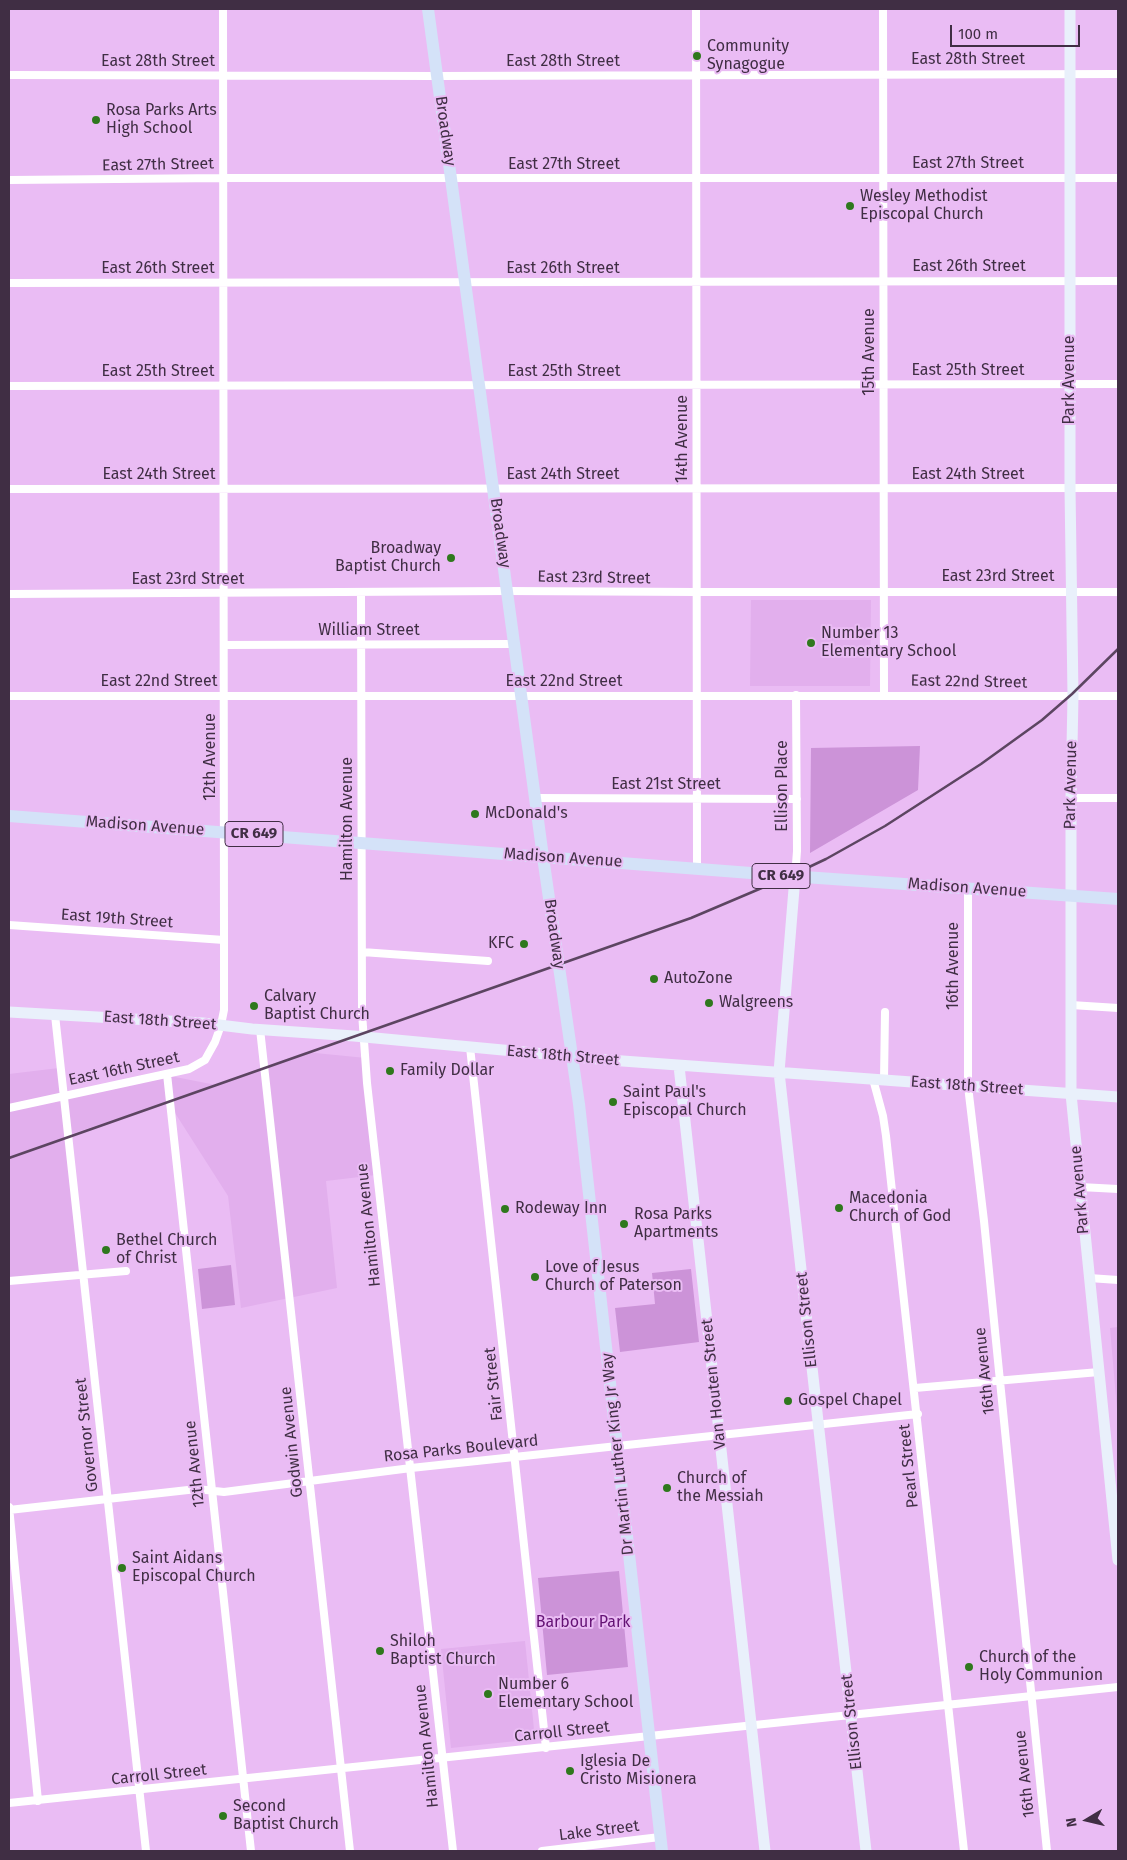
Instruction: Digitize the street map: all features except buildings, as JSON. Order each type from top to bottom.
[{"type":"main road","name":"Broadway","points":[[428,9],[543,857],[572,1056]]},
{"type":"main road","name":"Madison Avenue","points":[[9,816],[795,877],[1118,899]]},
{"type":"main road","name":"Dr Martin Luther King Jr Way","points":[[572,1056],[580,1104],[662,1851]]},
{"type":"street","name":"12th Avenue","points":[[221,1025],[224,1010],[225,489],[223,9]]},
{"type":"street","name":"14th Avenue","points":[[696,9],[697,868]]},
{"type":"street","name":"15th Avenue","points":[[883,9],[884,695]]},
{"type":"street","name":"Park Avenue","points":[[1070,9],[1070,591],[1073,696],[1071,798],[1072,1094],[1118,1560]]},
{"type":"street","name":"East 28th Street","points":[[9,75],[1118,74]]},
{"type":"street","name":"East 27th Street","points":[[9,180],[223,178],[1118,178]]},
{"type":"street","name":"East 26th Street","points":[[9,283],[1118,281]]},
{"type":"street","name":"East 25th Street","points":[[9,386],[1118,384]]},
{"type":"street","name":"East 24th Street","points":[[9,489],[1118,488]]},
{"type":"street","name":"East 23rd Street","points":[[9,594],[507,591],[1118,592]]},
{"type":"street","name":"Hamilton Avenue","points":[[361,592],[362,952],[367,1083],[453,1851]]},
{"type":"street","name":"William Street","points":[[224,645],[514,644]]},
{"type":"street","name":"Ellison Place","points":[[795,877],[796,695]]},
{"type":"street","name":"East 22nd Street","points":[[9,696],[1118,696]]},
{"type":"street","name":"East 21st Street","points":[[535,798],[796,799]]},
{"type":"street","points":[[1071,798],[1118,798]]},
{"type":"street","name":"Ellison Street","points":[[795,877],[780,1072],[866,1851]]},
{"type":"street","name":"16th Avenue","points":[[968,888],[968,1086],[1048,1851]]},
{"type":"street","name":"East 19th Street","points":[[9,925],[224,940]]},
{"type":"street","points":[[362,952],[488,961]]},
{"type":"street","points":[[1071,1005],[1118,1008]]},
{"type":"street","name":"East 18th Street","points":[[9,1012],[221,1025],[679,1066],[1118,1097]]},
{"type":"street","points":[[879,1079],[885,1012]]},
{"type":"street","name":"Governor Street","points":[[55,1015],[146,1851]]},
{"type":"street","name":"East 16th Street","points":[[9,1108],[189,1069],[205,1060],[215,1042],[221,1025]]},
{"type":"street","name":"Godwin Avenue","points":[[260,1029],[350,1851]]},
{"type":"street","name":"Fair Street","points":[[470,1047],[516,1456],[546,1748]]},
{"type":"street","name":"Van Houten Street","points":[[679,1066],[765,1851]]},
{"type":"street","name":"12th Avenue","points":[[167,1074],[251,1851]]},
{"type":"street","name":"Pearl Street","points":[[879,1079],[918,1414],[964,1851]]},
{"type":"street","points":[[1080,1187],[1118,1190]]},
{"type":"street","points":[[9,1281],[126,1271]]},
{"type":"street","points":[[1089,1278],[1118,1280]]},
{"type":"street","points":[[915,1388],[1099,1372]]},
{"type":"street","name":"Rosa Parks Boulevard","points":[[9,1510],[197,1489],[224,1492],[516,1456],[918,1414]]},
{"type":"street","points":[[9,1505],[38,1801]]},
{"type":"street","name":"Carroll Street","points":[[9,1803],[139,1791],[1118,1687]]},
{"type":"street","name":"Lake Street","points":[[542,1851],[660,1837]]},
{"type":"shaded area","name":"Number 13 Elementary School","points":[[751,600],[871,600],[870,686],[750,686]]},
{"type":"shaded area","points":[[305,1052],[366,1058],[376,1175],[326,1181],[337,1288],[241,1308],[228,1196],[168,1102],[68,1135],[82,1275],[9,1282],[9,1074],[59,1068],[62,1095],[165,1075],[216,1085]]},
{"type":"shaded area","points":[[1118,1327],[1118,1421],[1110,1328]]},
{"type":"shaded area","name":"Number 6 Elementary School","points":[[525,1641],[535,1739],[451,1748],[441,1649]]},
{"type":"green space","points":[[920,746],[918,790],[810,853],[811,748]]},
{"type":"green space","points":[[231,1265],[235,1305],[202,1309],[198,1269]]},
{"type":"green space","points":[[691,1269],[699,1342],[620,1352],[615,1308],[655,1304],[652,1273]]},
{"type":"green space","name":"Barbour Park","points":[[619,1571],[628,1667],[547,1675],[538,1578]]},
{"type":"railway","points":[[9,1158],[691,918],[790,876],[826,859],[885,826],[981,764],[1042,720],[1118,649]]},
{"type":"place","name":"Community Synagogue","points":[[697,56]]},
{"type":"place","name":"Rosa Parks Arts High School","points":[[96,120]]},
{"type":"place","name":"Wesley Methodist Episcopal Church","points":[[850,206]]},
{"type":"place","name":"Broadway Baptist Church","points":[[451,558]]},
{"type":"place","name":"Number 13 Elementary School","points":[[811,643]]},
{"type":"place","name":"McDonald's","points":[[475,814]]},
{"type":"place","name":"KFC","points":[[524,944]]},
{"type":"place","name":"AutoZone","points":[[654,979]]},
{"type":"place","name":"Walgreens","points":[[709,1003]]},
{"type":"place","name":"Calvary Baptist Church","points":[[254,1006]]},
{"type":"place","name":"Family Dollar","points":[[390,1071]]},
{"type":"place","name":"Saint Paul's Episcopal Church","points":[[613,1102]]},
{"type":"place","name":"Macedonia Church of God","points":[[839,1208]]},
{"type":"place","name":"Rodeway Inn","points":[[505,1209]]},
{"type":"place","name":"Rosa Parks Apartments","points":[[624,1224]]},
{"type":"place","name":"Bethel Church of Christ","points":[[106,1250]]},
{"type":"place","name":"Love of Jesus Church of Paterson","points":[[535,1277]]},
{"type":"place","name":"Gospel Chapel","points":[[788,1401]]},
{"type":"place","name":"Church of the Messiah","points":[[667,1488]]},
{"type":"place","name":"Saint Aidans Episcopal Church","points":[[122,1568]]},
{"type":"place","name":"Shiloh Baptist Church","points":[[380,1651]]},
{"type":"place","name":"Church of the Holy Communion","points":[[969,1667]]},
{"type":"place","name":"Number 6 Elementary School","points":[[488,1694]]},
{"type":"place","name":"Iglesia De Cristo Misionera","points":[[570,1771]]},
{"type":"place","name":"Second Baptist Church","points":[[223,1816]]}]
